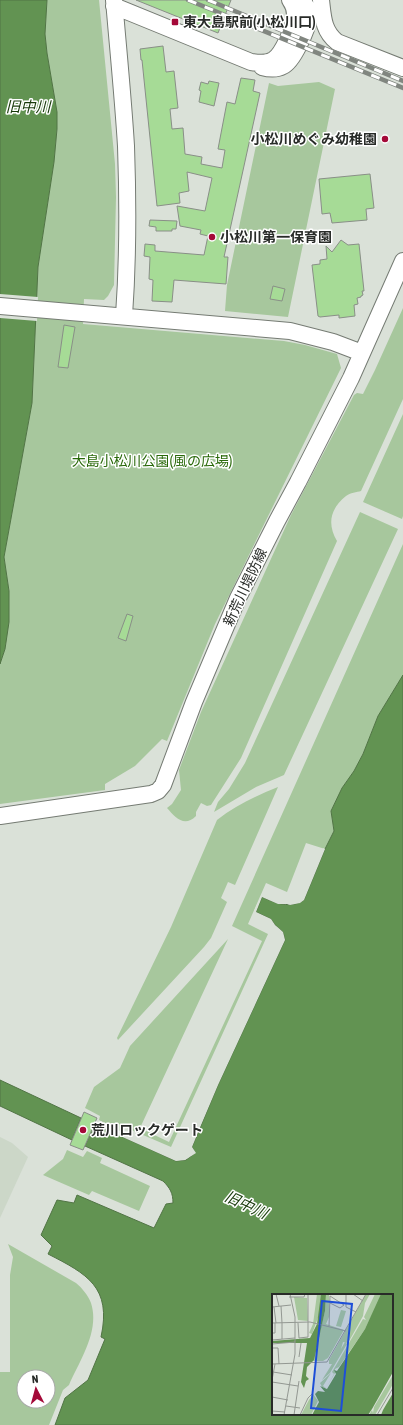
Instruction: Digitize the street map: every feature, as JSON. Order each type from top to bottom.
[{"type":"street","points":[[251,62],[262,63],[272,61],[278,57],[295,21],[294,8],[290,0]]},
{"type":"street","points":[[124,316],[126,279],[127,171],[114,3],[270,69],[284,66],[292,58],[308,23],[308,8],[302,0]]},
{"type":"street","points":[[321,0],[326,29],[330,37],[337,42],[403,68]]},
{"type":"street","name":"新荒川堤防線","points":[[10,815],[151,794],[158,791],[165,781],[186,721],[238,598],[362,353],[403,262]]},
{"type":"street","points":[[0,306],[290,331],[333,342],[362,353]]},
{"type":"shaded area","points":[[0,1137],[12,1143],[28,1157],[0,1218]]},
{"type":"green space","name":"大島小松川公園(風の広場)","points":[[47,0],[99,0],[115,164],[116,197],[114,285],[104,300],[84,299],[83,324],[284,341],[337,354],[341,368],[215,624],[167,741],[162,739],[135,766],[105,784],[105,790],[0,804],[0,664],[5,649],[9,591],[4,557],[32,403],[38,267],[54,162],[57,129],[57,112],[45,34]]},
{"type":"green space","points":[[319,82],[335,89],[288,317],[225,311],[227,285],[269,83],[278,86]]},
{"type":"green space","points":[[403,308],[403,399],[361,491],[351,493],[346,496],[333,511],[331,523],[337,541],[241,758],[211,805],[207,806],[201,803],[196,812],[196,816],[188,821],[180,820],[167,808],[172,804],[181,790],[179,770],[201,712],[291,515],[354,395],[357,393],[363,394]]},
{"type":"green space","points":[[403,414],[403,516],[402,519],[363,502]]},
{"type":"green space","points":[[360,512],[398,529],[284,775],[256,787],[214,812],[218,802],[229,789],[245,763]]},
{"type":"green space","points":[[403,544],[403,675],[378,716],[363,754],[354,771],[342,788],[331,811],[334,831],[325,849],[306,843],[287,892],[266,883],[248,924],[268,934],[171,1147],[122,1126],[120,1131],[99,1120],[100,1116],[85,1108],[94,1087],[120,1068],[130,1046],[228,939],[140,1128],[169,1142],[262,941],[232,926]]},
{"type":"green space","points":[[278,787],[235,885],[228,882],[221,898],[227,902],[211,938],[118,1040],[117,1038],[171,927],[217,820],[246,801]]},
{"type":"green space","points":[[67,1150],[83,1157],[87,1151],[102,1158],[100,1163],[150,1186],[139,1211],[92,1191],[89,1195],[43,1175],[63,1159]]},
{"type":"green space","points":[[8,1244],[76,1283],[85,1292],[91,1303],[93,1324],[88,1345],[69,1385],[63,1390],[56,1408],[56,1369],[16,1369],[16,1409],[55,1409],[49,1425],[0,1425],[0,1372],[10,1372],[10,1275],[13,1257]]},
{"type":"water","name":"旧中川","points":[[0,0],[47,0],[45,34],[57,112],[57,129],[54,162],[38,267],[32,403],[4,557],[9,591],[9,622],[5,649],[0,664]]},
{"type":"water","points":[[403,675],[403,1425],[55,1425],[65,1398],[88,1380],[105,1339],[101,1337],[103,1306],[99,1294],[93,1284],[74,1268],[48,1254],[52,1246],[41,1235],[57,1200],[74,1203],[77,1195],[154,1228],[166,1204],[173,1203],[171,1191],[163,1181],[85,1146],[94,1124],[176,1161],[186,1160],[195,1153],[192,1147],[218,1085],[285,940],[283,932],[271,919],[256,912],[262,897],[288,905],[299,903],[304,900],[334,831],[331,811],[342,788],[354,771],[363,754],[378,716]]},
{"type":"water","points":[[0,1080],[81,1118],[72,1140],[0,1106]]},
{"type":"pier","points":[[0,294],[38,297],[37,321],[0,318]]},
{"type":"pier","points":[[323,848],[325,849],[304,900],[300,903],[290,905],[278,904],[262,897],[256,912],[271,919],[283,932],[285,940],[201,1125],[192,1147],[196,1153],[185,1160],[176,1161],[118,1135],[119,1133],[176,1159],[185,1158],[193,1153],[190,1147],[199,1124],[283,940],[282,933],[270,921],[255,914],[254,911],[262,895],[278,902],[291,903],[302,899]]},
{"type":"building","points":[[136,0],[231,0],[218,33]]},
{"type":"building","points":[[163,46],[166,72],[174,71],[178,108],[170,109],[172,129],[183,128],[185,154],[202,157],[201,164],[222,168],[225,150],[218,149],[227,102],[235,104],[241,78],[255,80],[253,91],[260,93],[224,257],[228,257],[226,284],[174,280],[172,302],[152,301],[153,280],[149,279],[150,257],[144,256],[145,244],[155,245],[155,251],[204,255],[208,236],[200,234],[201,230],[180,226],[177,206],[205,211],[212,178],[187,172],[189,191],[179,193],[180,203],[157,206],[140,49]]},
{"type":"building","points":[[209,81],[219,83],[214,106],[199,102],[201,82],[208,84]]},
{"type":"building","points":[[370,174],[374,208],[366,209],[367,220],[332,223],[330,213],[322,214],[319,179]]},
{"type":"building","points":[[150,220],[177,221],[176,229],[172,229],[172,231],[156,231],[156,227],[149,226]]},
{"type":"building","points":[[341,240],[348,245],[359,244],[364,291],[362,291],[363,295],[357,298],[358,304],[354,305],[355,316],[339,318],[339,315],[320,317],[318,316],[312,265],[320,264],[320,260],[327,259],[326,246],[332,252]]},
{"type":"building","points":[[273,286],[285,289],[282,301],[270,299]]},
{"type":"building","points":[[64,325],[75,327],[68,368],[58,367]]},
{"type":"building","points":[[127,614],[133,616],[126,641],[118,638]]},
{"type":"building","name":"荒川ロックゲート","points":[[84,1112],[97,1118],[83,1150],[70,1145]]},
{"type":"railway","points":[[188,0],[403,88]]},
{"type":"railway","points":[[208,0],[403,81]]},
{"type":"place","name":"東大島駅前(小松川口)","points":[[175,22]]},
{"type":"place","name":"小松川めぐみ幼稚園","points":[[385,139]]},
{"type":"place","name":"小松川第一保育園","points":[[212,237]]},
{"type":"place","name":"荒川ロックゲート","points":[[83,1130]]}]
